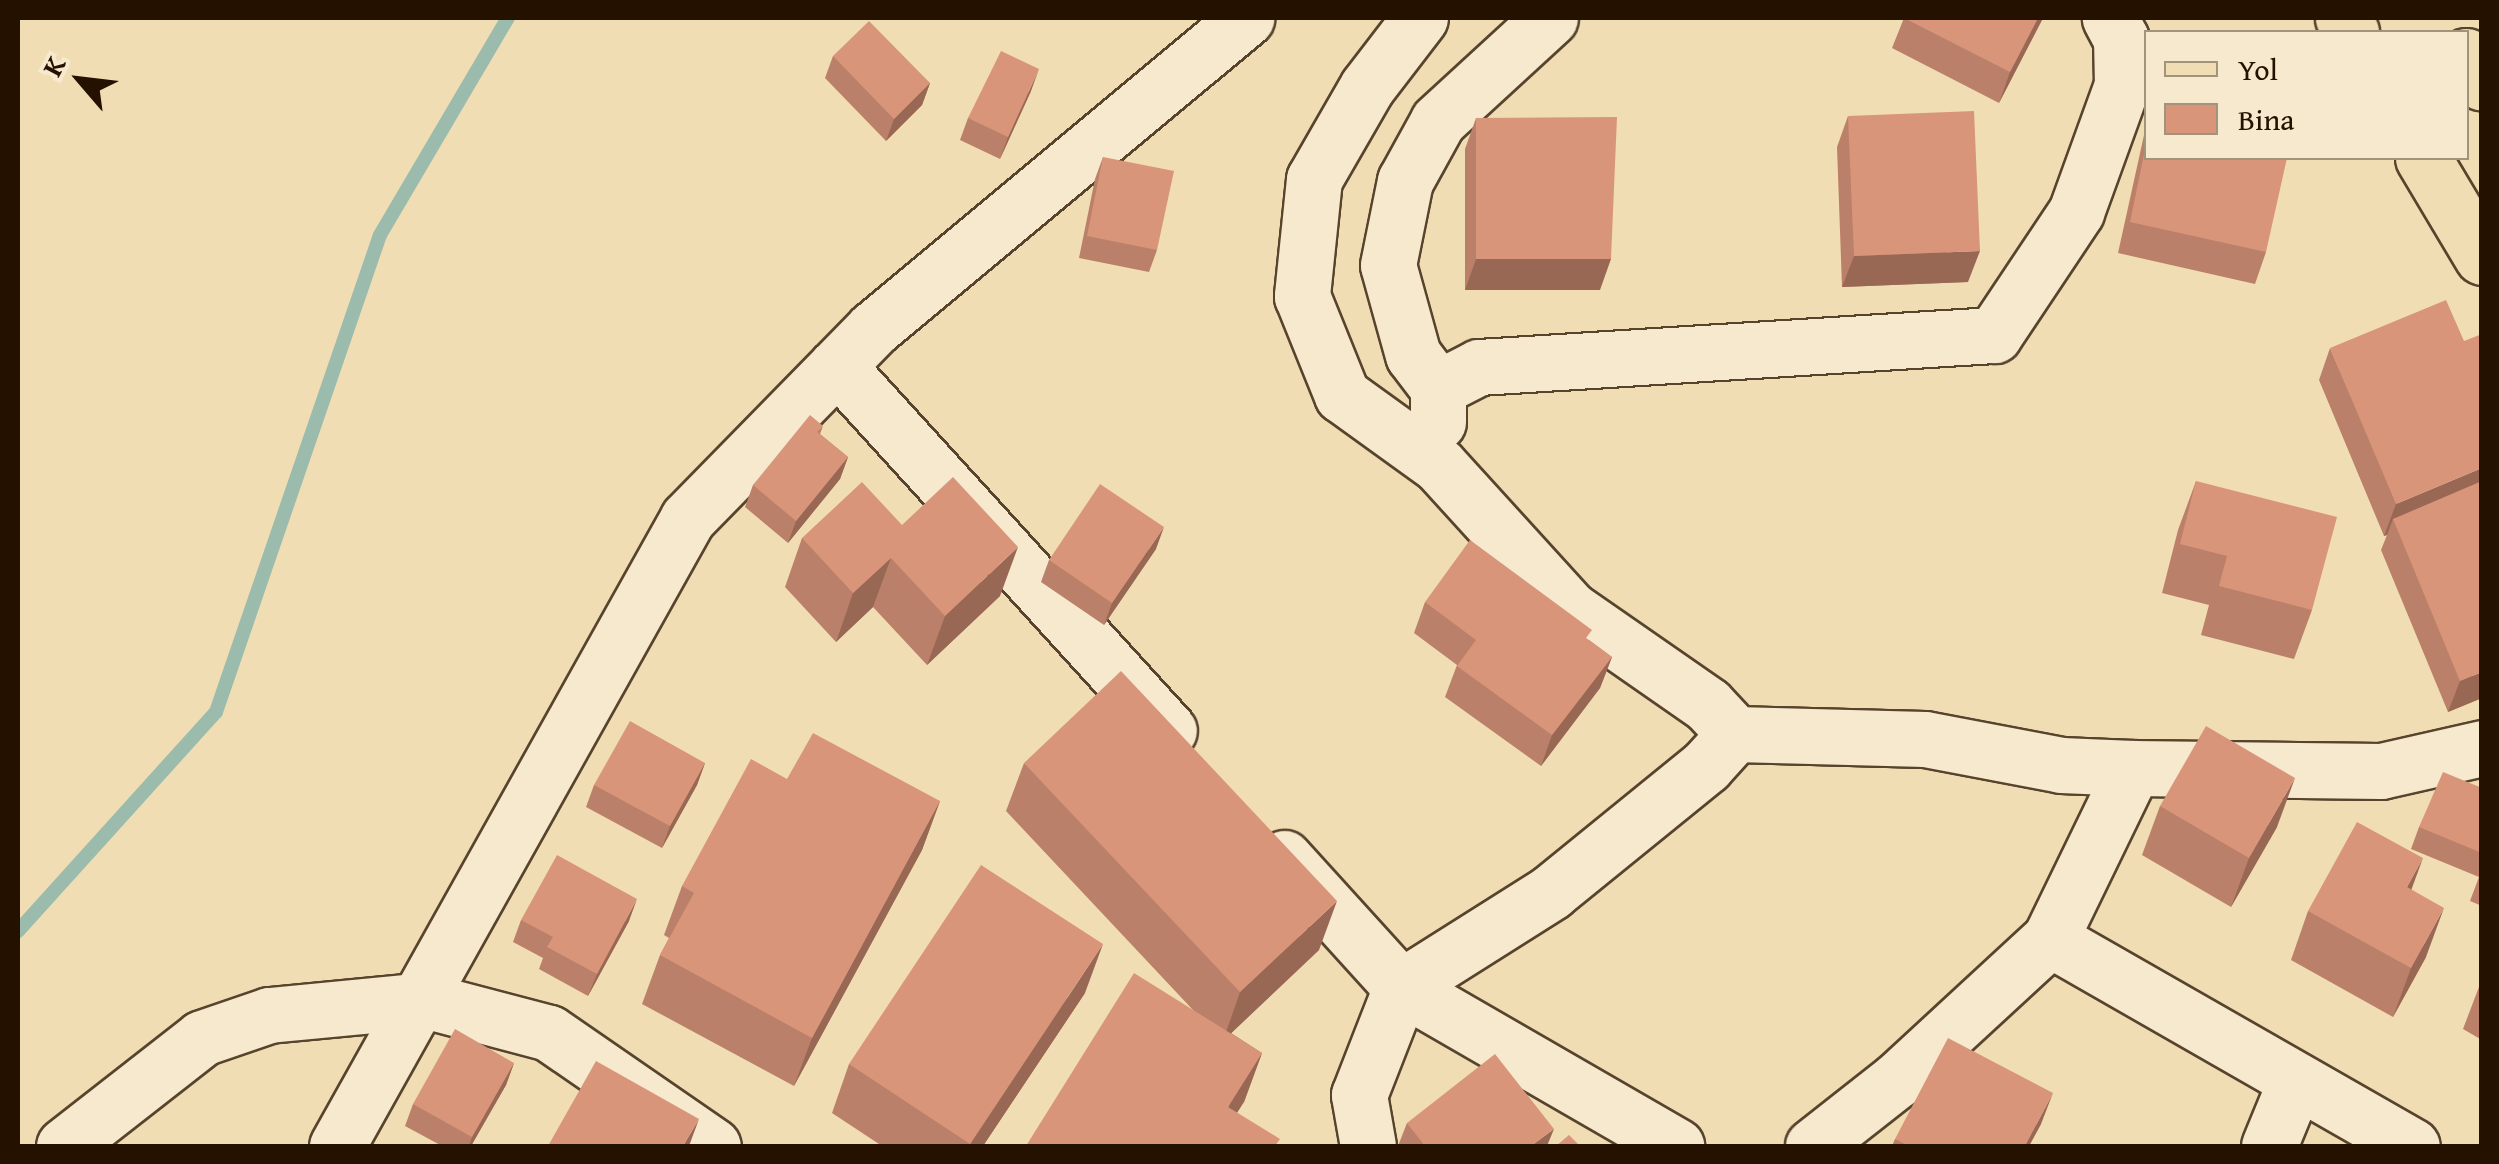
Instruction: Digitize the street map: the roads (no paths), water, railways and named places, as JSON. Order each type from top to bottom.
[{"type":"main road","points":[[2469,61],[2482,83]]},
{"type":"main road","points":[[2424,160],[2482,257]]},
{"type":"street","points":[[337,1146],[424,1000],[688,518],[873,329],[1246,18]]},
{"type":"street","points":[[1420,18],[1366,87],[1314,178],[1302,296],[1342,394],[1438,465],[1570,609],[1708,705],[1735,734],[1925,739],[2061,765],[2133,768],[2381,771],[2482,748]]},
{"type":"street","points":[[1438,465],[1438,388],[1413,355],[1388,265],[1405,181],[1438,121],[1550,18]]},
{"type":"street","points":[[1438,388],[1479,367],[1994,335],[2083,194],[2122,85],[2121,38],[2110,18]]},
{"type":"street","points":[[837,366],[1199,765]]},
{"type":"street","points":[[1368,1146],[1359,1095],[1401,986],[1551,892],[1706,766],[1735,734]]},
{"type":"street","points":[[1814,1146],[1897,1080],[2050,939],[2133,768]]},
{"type":"street","points":[[1253,824],[1401,986],[1676,1146]]},
{"type":"street","points":[[2050,939],[2294,1084],[2412,1146]]},
{"type":"street","points":[[64,1146],[202,1038],[269,1015],[424,1000],[549,1033],[713,1146]]},
{"type":"street","points":[[2269,1146],[2294,1084]]},
{"type":"waterway","points":[[18,931],[216,712],[380,235],[508,18]]}]
